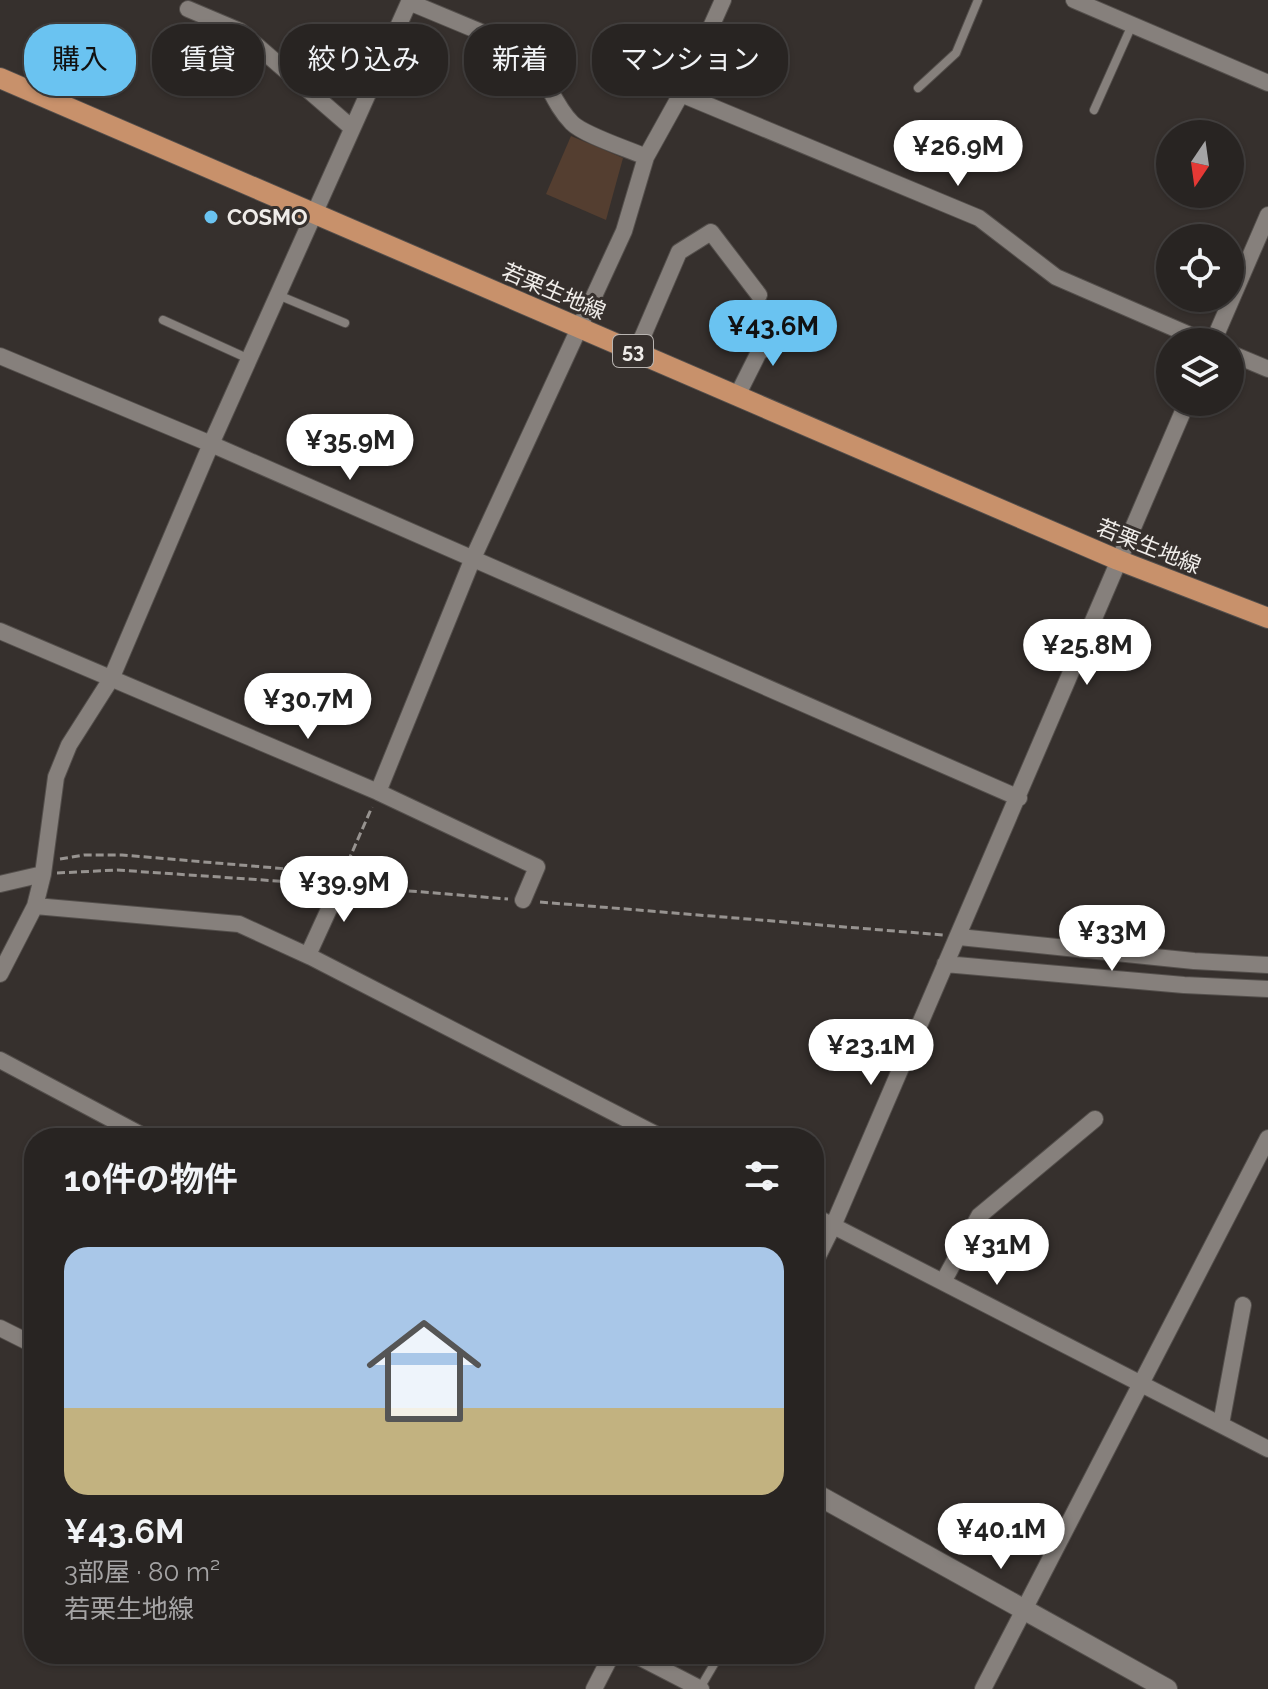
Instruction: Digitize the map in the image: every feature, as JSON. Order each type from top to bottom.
[{"type":"main road","name":"若栗生地線","points":[[0,78],[1118,560],[1268,618]]},
{"type":"street","points":[[712,24],[723,0]]},
{"type":"street","points":[[1074,0],[1268,83]]},
{"type":"street","points":[[0,974],[35,906],[44,868],[56,777],[69,745],[111,679],[211,444],[409,1],[517,47],[531,56],[574,126],[646,157]]},
{"type":"street","points":[[188,9],[240,31],[352,128]]},
{"type":"street","points":[[378,792],[473,558],[624,231],[646,157],[680,96]]},
{"type":"street","points":[[686,96],[979,218],[1056,277],[1174,328]]},
{"type":"street","points":[[1219,328],[1268,215]]},
{"type":"street","points":[[636,352],[679,252],[711,232],[759,295]]},
{"type":"street","points":[[737,396],[759,352],[798,330]]},
{"type":"street","points":[[0,356],[211,444],[1019,798]]},
{"type":"street","points":[[1244,359],[1268,369]]},
{"type":"street","points":[[824,1244],[1019,798],[1181,416]]},
{"type":"street","points":[[0,631],[378,792],[537,867],[523,900]]},
{"type":"street","points":[[0,884],[44,868]]},
{"type":"street","points":[[308,955],[335,896],[334,877]]},
{"type":"street","points":[[35,906],[239,924],[308,955],[644,1128]]},
{"type":"street","points":[[959,937],[1194,961],[1268,965]]},
{"type":"street","points":[[945,964],[1184,985],[1268,989]]},
{"type":"street","points":[[0,1060],[128,1128]]},
{"type":"street","points":[[943,1282],[979,1216],[1095,1119]]},
{"type":"street","points":[[983,1689],[1268,1138]]},
{"type":"street","points":[[824,1221],[1268,1449]]},
{"type":"street","points":[[1221,1424],[1243,1305]]},
{"type":"street","points":[[0,1328],[24,1340]]},
{"type":"street","points":[[824,1499],[1163,1688]]},
{"type":"street","points":[[594,1689],[607,1664]]},
{"type":"street","points":[[652,1664],[700,1689]]},
{"type":"lane","points":[[918,88],[956,53],[978,0]]},
{"type":"lane","points":[[1094,110],[1132,25]]},
{"type":"lane","points":[[278,295],[345,323]]},
{"type":"lane","points":[[163,320],[249,359]]},
{"type":"lane","points":[[700,1689],[714,1664]]},
{"type":"path","points":[[334,877],[378,792]]},
{"type":"path","points":[[44,868],[84,855],[122,855],[523,900],[959,937]]},
{"type":"path","points":[[44,868],[334,877]]},
{"type":"shaded area","points":[[571,136],[623,158],[606,220],[546,194]]},
{"type":"place","name":"COSMO","points":[[211,217]]}]
